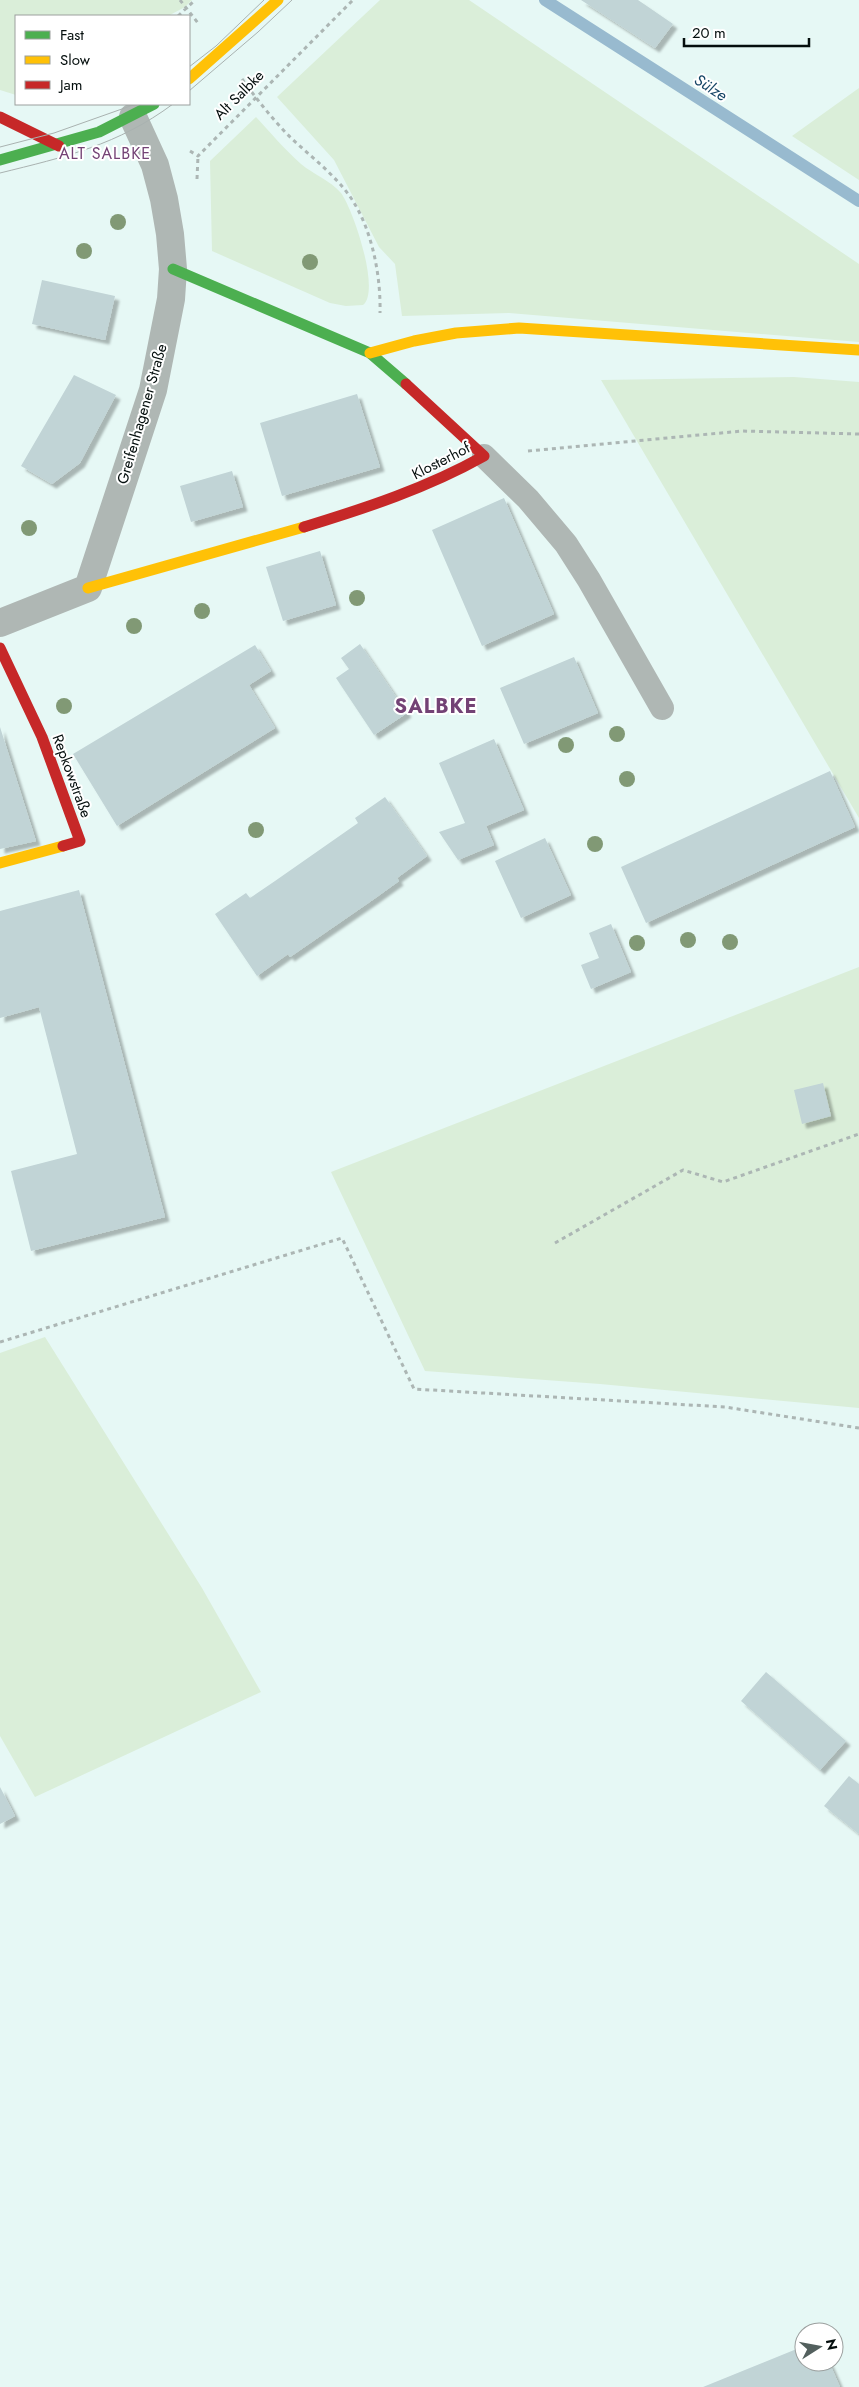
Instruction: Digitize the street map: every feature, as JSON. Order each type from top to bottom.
[{"type":"street","points":[[190,78],[278,0]]},
{"type":"street","points":[[0,160],[59,146],[144,111]]},
{"type":"street","name":"Greifenhagener Straße","points":[[88,588],[153,390],[168,322],[173,269],[170,234],[144,111]]},
{"type":"street","points":[[0,117],[59,146]]},
{"type":"street","name":"Klosterhof","points":[[88,588],[238,548],[414,492],[457,472],[484,456],[428,403],[370,353],[173,269]]},
{"type":"street","points":[[370,353],[414,341],[456,333],[519,328],[859,350]]},
{"type":"street","points":[[0,623],[88,588]]},
{"type":"street","name":"Repkowstraße","points":[[0,648],[42,737],[80,841],[0,863]]},
{"type":"lane","points":[[484,456],[528,499],[566,544],[590,580],[662,708]]},
{"type":"path","points":[[179,15],[195,0]]},
{"type":"path","name":"Alt Salbke","points":[[183,147],[198,156],[353,0]]},
{"type":"path","points":[[221,52],[256,99],[286,133],[345,189],[363,222],[377,273],[380,302],[378,327],[370,353]]},
{"type":"path","points":[[484,456],[742,431],[859,434]]},
{"type":"path","points":[[555,1243],[683,1170],[723,1182],[859,1134]]},
{"type":"path","points":[[0,1342],[342,1238],[414,1389],[725,1407],[859,1428]]},
{"type":"green space","points":[[0,0],[192,0],[185,7],[170,15],[15,15],[15,95],[0,90]]},
{"type":"green space","points":[[380,0],[469,0],[859,264],[859,342],[509,313],[402,316],[395,264],[379,247],[334,160],[277,97]]},
{"type":"green space","points":[[859,88],[859,180],[792,136]]},
{"type":"green space","points":[[256,117],[295,159],[341,193],[358,232],[367,268],[368,297],[363,305],[346,306],[330,303],[212,251],[210,161]]},
{"type":"green space","points":[[794,377],[859,382],[859,818],[601,380]]},
{"type":"green space","points":[[859,967],[859,1408],[600,1384],[425,1371],[331,1172]]},
{"type":"green space","points":[[45,1337],[202,1588],[261,1692],[35,1797],[0,1736],[0,1353]]},
{"type":"building","points":[[581,0],[638,0],[673,24],[655,48]]},
{"type":"building","points":[[42,280],[115,296],[105,340],[32,324]]},
{"type":"building","points":[[74,375],[116,395],[80,463],[52,484],[21,466]]},
{"type":"building","points":[[357,394],[380,467],[282,496],[260,423]]},
{"type":"building","points":[[232,471],[243,507],[191,522],[180,486]]},
{"type":"building","points":[[504,498],[554,614],[482,646],[432,530]]},
{"type":"building","points":[[320,551],[336,605],[283,621],[266,567]]},
{"type":"building","points":[[360,644],[407,713],[374,735],[336,678],[349,669],[341,658]]},
{"type":"building","points":[[255,645],[271,671],[249,685],[275,728],[117,826],[73,754]]},
{"type":"building","points":[[574,657],[598,713],[524,744],[500,688]]},
{"type":"building","points":[[0,727],[36,841],[0,849]]},
{"type":"building","points":[[494,739],[524,810],[486,826],[494,845],[458,860],[439,832],[465,823],[439,763]]},
{"type":"building","points":[[830,771],[855,827],[646,923],[621,867]]},
{"type":"building","points":[[385,797],[427,856],[397,878],[399,881],[374,899],[290,957],[288,954],[257,976],[215,914],[246,893],[250,898],[275,881],[358,823],[355,818]]},
{"type":"building","points":[[545,838],[571,895],[521,918],[495,861]]},
{"type":"building","points":[[79,890],[165,1217],[31,1251],[11,1171],[77,1154],[39,1007],[0,1018],[0,911]]},
{"type":"building","points":[[611,924],[631,972],[591,989],[581,965],[599,958],[589,933]]},
{"type":"building","points":[[823,1083],[831,1116],[802,1124],[794,1090]]},
{"type":"building","points":[[766,1672],[846,1741],[820,1770],[741,1701]]},
{"type":"building","points":[[849,1776],[859,1784],[859,1834],[824,1806]]},
{"type":"building","points":[[0,1787],[15,1816],[0,1824]]},
{"type":"building","points":[[794,2350],[794,2372],[833,2372],[840,2387],[703,2387]]},
{"type":"waterway","name":"Sülze","points":[[545,0],[859,201]]},
{"type":"tram line","points":[[190,66],[216,46],[264,0]]},
{"type":"tram line","points":[[190,90],[292,0]]},
{"type":"tram line","points":[[0,147],[54,133],[133,105]]},
{"type":"tram line","points":[[0,173],[69,155],[111,140],[132,130],[172,105]]},
{"type":"traffic: fast","points":[[0,160],[99,132],[152,105]]},
{"type":"traffic: fast","points":[[173,269],[370,353],[406,384]]},
{"type":"traffic: slow","points":[[190,78],[278,0]]},
{"type":"traffic: slow","points":[[370,353],[414,341],[456,333],[519,328],[859,350]]},
{"type":"traffic: slow","points":[[88,588],[304,527]]},
{"type":"traffic: slow","points":[[0,863],[63,846]]},
{"type":"traffic: jam","points":[[0,117],[59,146]]},
{"type":"traffic: jam","points":[[304,527],[373,505],[418,488],[484,456],[406,384]]},
{"type":"traffic: jam","points":[[0,648],[42,737],[80,841],[63,846]]},
{"type":"district","name":"ALT SALBKE","points":[[105,153]]},
{"type":"district","name":"SALBKE","points":[[436,706]]}]
